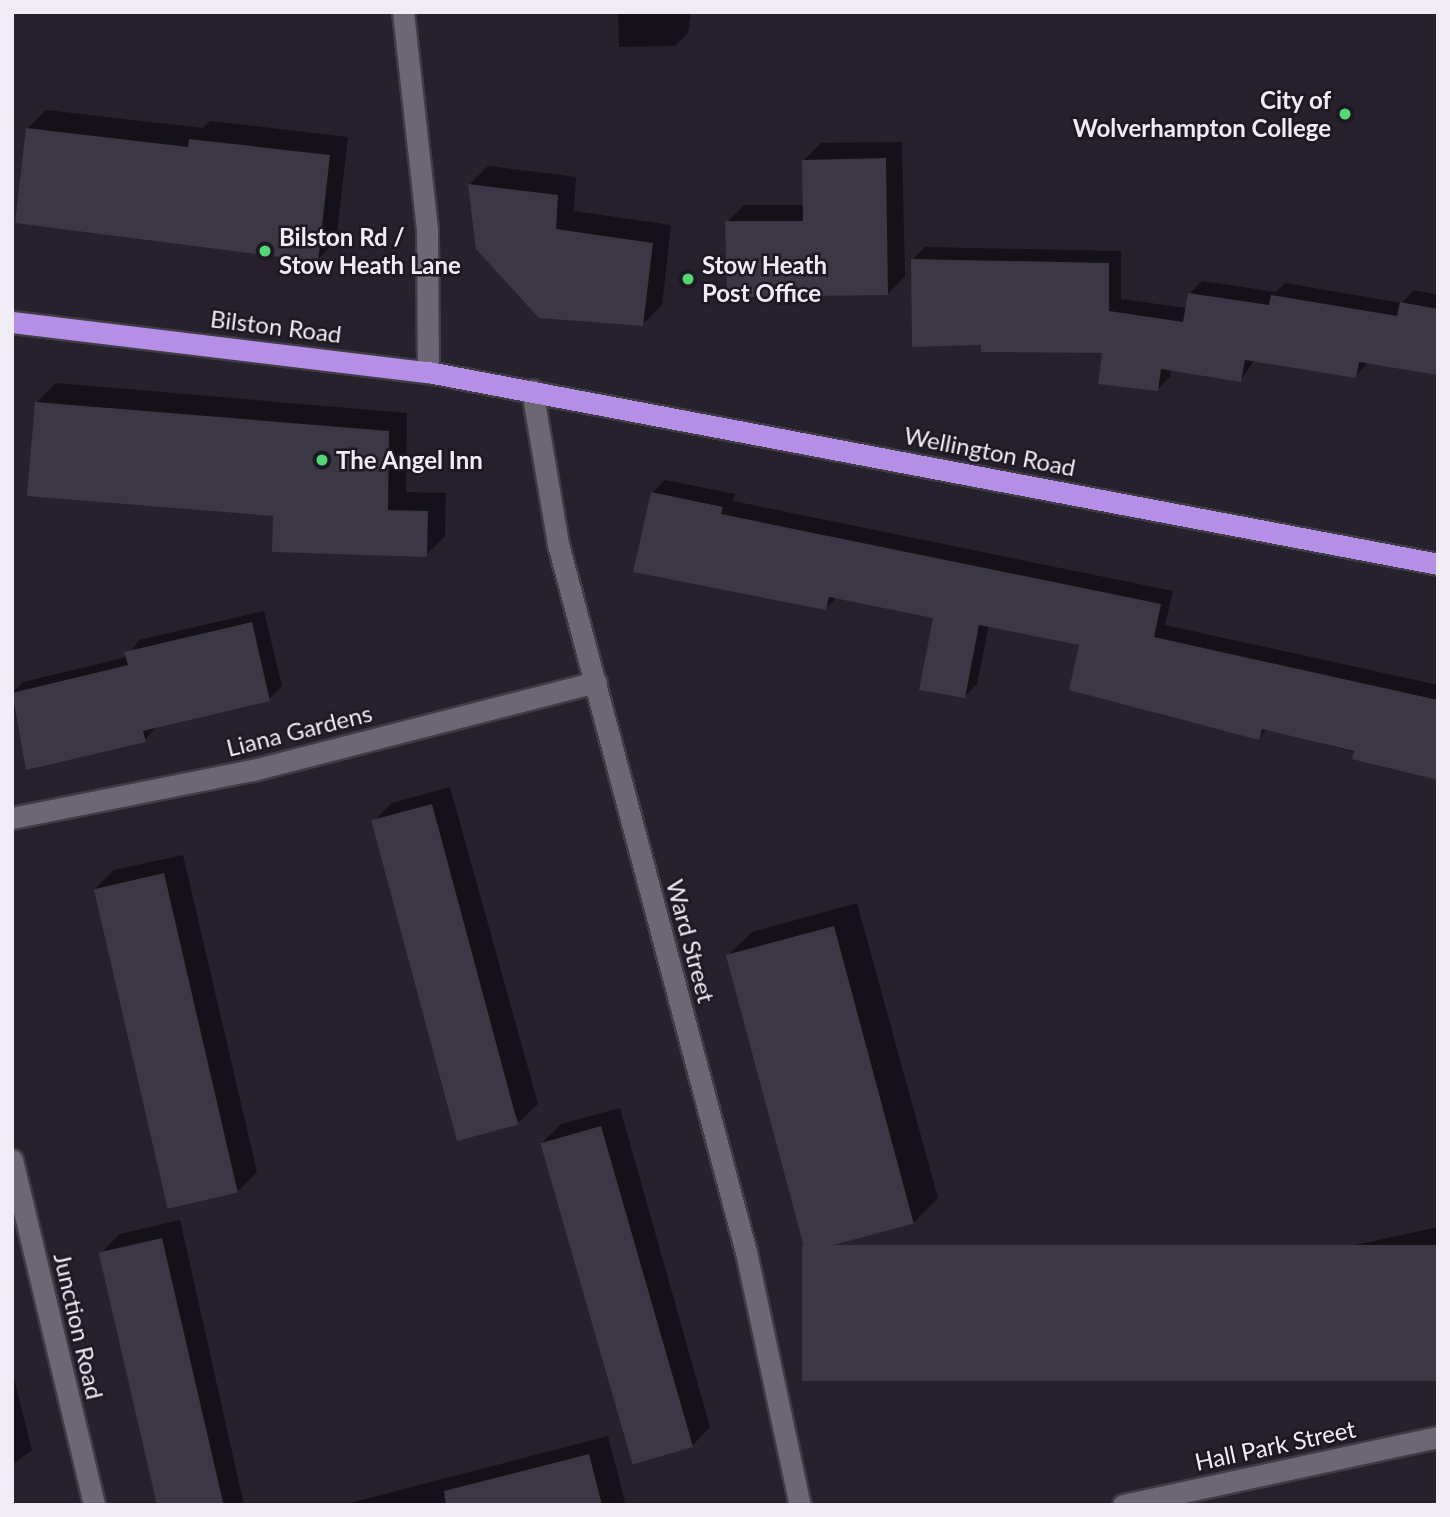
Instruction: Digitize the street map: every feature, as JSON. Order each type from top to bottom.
[{"type":"highway","name":"Bilston Road","points":[[12,322],[428,372],[532,390]]},
{"type":"highway","name":"Wellington Road","points":[[532,390],[1438,564]]},
{"type":"street","points":[[403,12],[428,231],[428,372]]},
{"type":"street","name":"Ward Street","points":[[532,390],[558,544],[746,1252],[800,1505]]},
{"type":"street","name":"Liana Gardens","points":[[12,818],[253,770],[596,682]]},
{"type":"street","name":"Junction Road","points":[[12,1160],[94,1505]]},
{"type":"street","name":"Hall Park Street","points":[[1123,1505],[1438,1437]]},
{"type":"building","points":[[26,128],[188,147],[189,139],[330,155],[318,262],[15,223]]},
{"type":"building","points":[[886,158],[888,295],[727,297],[725,221],[803,221],[802,160]]},
{"type":"building","points":[[468,184],[558,195],[556,229],[653,243],[643,326],[539,318],[476,249]]},
{"type":"building","points":[[911,259],[1109,263],[1109,311],[1183,322],[1188,293],[1269,305],[1271,295],[1397,316],[1400,302],[1438,309],[1438,375],[1359,362],[1356,378],[1245,360],[1241,382],[1161,369],[1158,391],[1098,384],[1102,353],[981,352],[981,345],[912,347]]},
{"type":"building","points":[[35,402],[389,431],[388,510],[428,511],[427,557],[272,552],[273,516],[27,496]]},
{"type":"building","points":[[651,492],[723,507],[721,514],[1161,604],[1154,637],[1438,700],[1438,780],[1352,759],[1354,751],[1262,729],[1259,740],[1069,690],[1079,645],[979,625],[965,698],[919,690],[933,618],[829,597],[826,610],[633,572]]},
{"type":"building","points":[[252,622],[270,701],[143,731],[146,742],[26,770],[12,693],[128,665],[124,652]]},
{"type":"building","points":[[432,804],[518,1125],[457,1141],[371,820]]},
{"type":"building","points":[[164,873],[238,1193],[168,1209],[94,889]]},
{"type":"building","points":[[834,926],[914,1224],[806,1252],[726,955]]},
{"type":"building","points":[[601,1126],[693,1447],[633,1464],[540,1143]]},
{"type":"building","points":[[162,1238],[224,1505],[157,1505],[99,1253]]},
{"type":"building","points":[[802,1245],[1438,1245],[1438,1381],[802,1381]]},
{"type":"building","points":[[589,1454],[602,1505],[446,1505],[444,1491]]},
{"type":"place","name":"City of Wolverhampton College","points":[[1345,114]]},
{"type":"place","name":"Bilston Rd / Stow Heath Lane","points":[[265,251]]},
{"type":"place","name":"Stow Heath Post Office","points":[[688,279]]},
{"type":"place","name":"The Angel Inn","points":[[322,460]]}]
